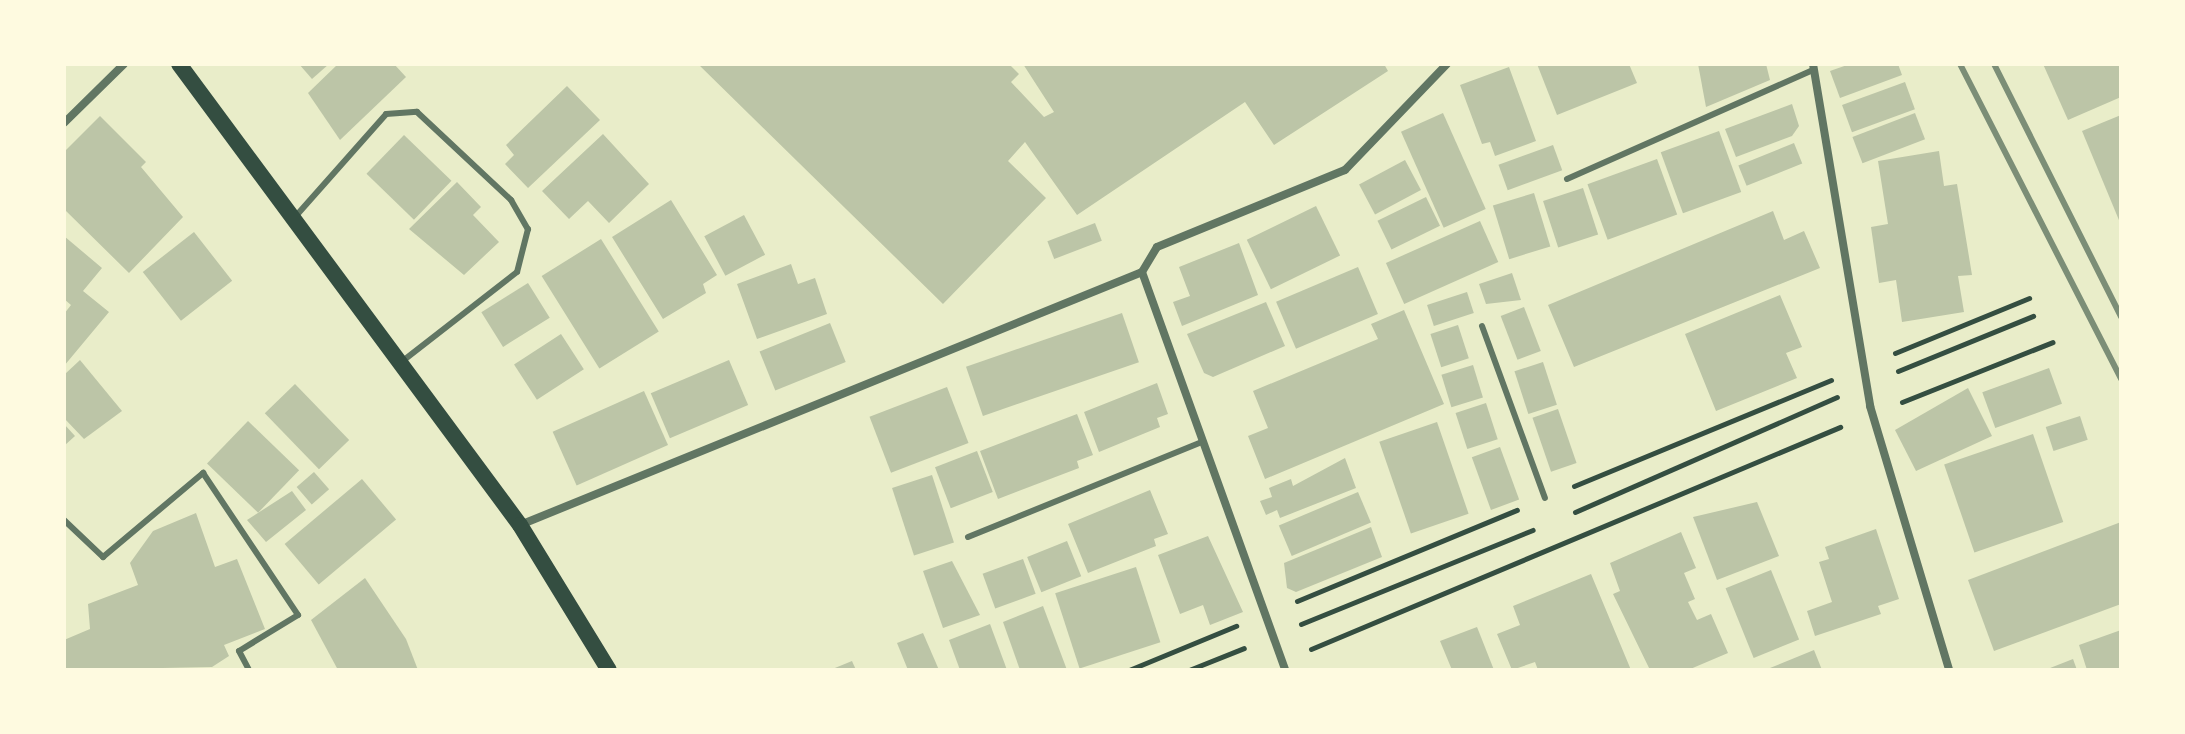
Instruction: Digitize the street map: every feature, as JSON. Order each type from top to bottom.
[{"type":"main road","points":[[179,64],[520,525],[609,670]]},
{"type":"street","points":[[64,123],[124,64]]},
{"type":"street","points":[[520,525],[1142,272],[1157,247],[1345,170],[1447,64]]},
{"type":"street","points":[[1813,67],[1873,413],[1949,670]]},
{"type":"street","points":[[1142,272],[1284,666]]},
{"type":"lane","points":[[1567,179],[1813,67]]},
{"type":"lane","points":[[294,218],[386,114],[417,112],[511,200],[528,229],[517,272],[400,363]]},
{"type":"lane","points":[[1482,326],[1545,498]]},
{"type":"lane","points":[[968,537],[1202,442]]},
{"type":"lane","points":[[64,520],[103,557],[203,473],[298,615],[239,651],[249,670]]},
{"type":"path","points":[[1129,670],[2029,298]]},
{"type":"path","points":[[1561,518],[1867,384],[2033,316]]},
{"type":"path","points":[[1284,666],[1873,413],[2053,342]]},
{"type":"path","points":[[1189,670],[1546,524]]},
{"type":"building","points":[[299,64],[329,64],[312,79]]},
{"type":"building","points":[[338,64],[394,64],[406,77],[340,140],[308,93]]},
{"type":"building","points":[[698,64],[1009,64],[1019,74],[1011,82],[1044,117],[1054,112],[1023,64],[1384,64],[1388,71],[1274,145],[1245,102],[1077,215],[1025,142],[1008,161],[1046,198],[943,304]]},
{"type":"building","points":[[1537,64],[1629,64],[1637,83],[1557,115]]},
{"type":"building","points":[[1698,64],[1766,64],[1770,80],[1706,107]]},
{"type":"building","points":[[1850,64],[1898,64],[1902,75],[1840,98],[1830,71]]},
{"type":"building","points":[[2043,64],[2121,64],[2121,97],[2068,120]]},
{"type":"building","points":[[1509,67],[1536,141],[1495,156],[1490,142],[1482,144],[1460,85]]},
{"type":"building","points":[[1905,82],[1915,109],[1852,132],[1842,105]]},
{"type":"building","points":[[567,86],[600,120],[528,188],[505,164],[514,155],[506,145]]},
{"type":"building","points":[[1792,104],[1799,126],[1792,136],[1736,157],[1725,129]]},
{"type":"building","points":[[1443,113],[1486,209],[1444,228],[1401,132]]},
{"type":"building","points":[[1915,113],[1925,139],[1862,163],[1852,137]]},
{"type":"building","points":[[2121,115],[2121,225],[2082,131]]},
{"type":"building","points":[[100,116],[146,162],[141,167],[183,217],[129,273],[64,209],[64,152]]},
{"type":"building","points":[[1719,131],[1741,192],[1683,213],[1661,152]]},
{"type":"building","points":[[603,134],[649,184],[609,223],[588,201],[569,219],[542,191]]},
{"type":"building","points":[[404,135],[451,181],[414,220],[366,174]]},
{"type":"building","points":[[1794,143],[1802,163],[1747,186],[1738,165]]},
{"type":"building","points":[[1553,145],[1562,170],[1508,190],[1498,165]]},
{"type":"building","points":[[1939,151],[1944,186],[1957,184],[1972,275],[1958,276],[1964,312],[1902,322],[1896,280],[1879,283],[1871,227],[1888,224],[1878,161]]},
{"type":"building","points":[[1657,159],[1677,214],[1608,240],[1587,184]]},
{"type":"building","points":[[1405,160],[1421,190],[1375,214],[1359,184]]},
{"type":"building","points":[[457,182],[481,207],[473,215],[499,242],[464,275],[409,229]]},
{"type":"building","points":[[1583,188],[1598,235],[1558,248],[1543,201]]},
{"type":"building","points":[[1534,193],[1550,247],[1509,259],[1493,206]]},
{"type":"building","points":[[1426,197],[1440,226],[1391,249],[1377,221]]},
{"type":"building","points":[[671,200],[717,275],[703,284],[706,293],[663,319],[612,237]]},
{"type":"building","points":[[1316,206],[1340,255],[1271,289],[1247,240]]},
{"type":"building","points":[[1773,211],[1784,240],[1804,231],[1820,268],[1574,367],[1548,305]]},
{"type":"building","points":[[744,215],[765,255],[725,276],[704,236]]},
{"type":"building","points":[[1480,221],[1498,262],[1404,304],[1386,263]]},
{"type":"building","points":[[1095,223],[1102,241],[1054,259],[1047,241]]},
{"type":"building","points":[[194,232],[232,281],[181,321],[143,272]]},
{"type":"building","points":[[64,236],[102,268],[83,291],[109,312],[64,366],[64,314],[71,305],[64,299]]},
{"type":"building","points":[[601,239],[659,331],[599,369],[542,276]]},
{"type":"building","points":[[1239,243],[1258,295],[1182,326],[1173,302],[1190,296],[1179,267]]},
{"type":"building","points":[[791,264],[798,284],[815,278],[827,314],[757,339],[737,284]]},
{"type":"building","points":[[1358,267],[1378,314],[1296,349],[1276,302]]},
{"type":"building","points":[[1512,273],[1521,300],[1486,304],[1479,284]]},
{"type":"building","points":[[528,283],[550,318],[503,347],[481,312]]},
{"type":"building","points":[[1467,292],[1474,313],[1434,326],[1427,305]]},
{"type":"building","points":[[1780,295],[1802,347],[1786,353],[1797,378],[1716,411],[1685,334]]},
{"type":"building","points":[[1266,302],[1285,346],[1213,377],[1204,373],[1187,334]]},
{"type":"building","points":[[1524,307],[1541,351],[1518,360],[1501,316]]},
{"type":"building","points":[[1404,310],[1444,404],[1265,479],[1248,436],[1268,428],[1253,391],[1378,339],[1371,324]]},
{"type":"building","points":[[1122,313],[1139,362],[983,416],[966,367]]},
{"type":"building","points":[[830,323],[846,362],[775,390],[760,351]]},
{"type":"building","points":[[1458,325],[1469,358],[1441,367],[1430,334]]},
{"type":"building","points":[[561,334],[584,369],[537,400],[514,364]]},
{"type":"building","points":[[80,360],[122,411],[84,439],[64,418],[64,375]]},
{"type":"building","points":[[729,360],[748,405],[670,438],[651,393]]},
{"type":"building","points":[[1543,362],[1557,405],[1528,414],[1514,371]]},
{"type":"building","points":[[1473,365],[1483,398],[1451,407],[1441,375]]},
{"type":"building","points":[[2049,368],[2062,404],[1995,428],[1982,392]]},
{"type":"building","points":[[1157,383],[1168,414],[1157,418],[1160,427],[1099,452],[1084,412]]},
{"type":"building","points":[[295,384],[349,440],[319,469],[265,413]]},
{"type":"building","points":[[947,387],[969,443],[891,473],[870,417]]},
{"type":"building","points":[[1968,388],[1992,436],[1916,471],[1895,430]]},
{"type":"building","points":[[644,391],[668,445],[577,486],[553,432]]},
{"type":"building","points":[[1486,403],[1498,439],[1467,449],[1456,413]]},
{"type":"building","points":[[1558,409],[1577,463],[1551,472],[1532,418]]},
{"type":"building","points":[[1077,414],[1093,455],[1077,461],[1079,468],[998,499],[980,451]]},
{"type":"building","points":[[2080,416],[2088,440],[2053,451],[2046,427]]},
{"type":"building","points":[[248,421],[299,470],[258,513],[207,463]]},
{"type":"building","points":[[1437,422],[1469,514],[1411,534],[1379,442]]},
{"type":"building","points":[[64,424],[75,436],[64,446]]},
{"type":"building","points":[[2033,434],[2063,522],[1974,553],[1944,465]]},
{"type":"building","points":[[1500,447],[1519,500],[1491,510],[1472,457]]},
{"type":"building","points":[[977,451],[993,492],[951,508],[935,467]]},
{"type":"building","points":[[1345,458],[1356,488],[1280,518],[1277,510],[1266,515],[1260,501],[1272,497],[1269,488],[1291,479],[1293,486]]},
{"type":"building","points":[[314,472],[329,489],[312,504],[297,487]]},
{"type":"building","points":[[932,475],[954,543],[914,556],[892,488]]},
{"type":"building","points":[[362,479],[396,520],[319,585],[285,544]]},
{"type":"building","points":[[1150,490],[1168,534],[1154,539],[1156,546],[1088,573],[1068,524]]},
{"type":"building","points":[[292,491],[306,510],[266,542],[247,520]]},
{"type":"building","points":[[1358,492],[1371,522],[1292,556],[1279,526]]},
{"type":"building","points":[[1757,502],[1779,556],[1717,580],[1693,517]]},
{"type":"building","points":[[196,513],[215,567],[237,559],[265,629],[224,645],[229,656],[212,667],[64,670],[64,640],[90,629],[88,604],[138,585],[130,563],[153,531]]},
{"type":"building","points":[[2121,522],[2121,604],[1994,651],[1968,580]]},
{"type":"building","points":[[1371,527],[1382,557],[1296,592],[1287,588],[1284,563]]},
{"type":"building","points":[[1876,529],[1899,599],[1878,606],[1881,614],[1815,636],[1807,611],[1832,602],[1819,562],[1829,559],[1825,547]]},
{"type":"building","points":[[1681,532],[1696,568],[1684,573],[1695,599],[1688,602],[1697,620],[1711,614],[1728,653],[1688,670],[1650,670],[1613,594],[1620,591],[1610,563]]},
{"type":"building","points":[[1208,536],[1243,612],[1210,625],[1203,605],[1180,614],[1158,555]]},
{"type":"building","points":[[1067,541],[1081,576],[1041,592],[1027,557]]},
{"type":"building","points":[[1023,559],[1036,594],[995,608],[983,574]]},
{"type":"building","points":[[952,561],[980,615],[943,628],[923,571]]},
{"type":"building","points":[[1136,567],[1160,642],[1080,668],[1055,593]]},
{"type":"building","points":[[1771,570],[1799,640],[1754,658],[1726,588]]},
{"type":"building","points":[[1591,574],[1631,670],[1538,670],[1535,662],[1512,670],[1497,634],[1520,625],[1513,606]]},
{"type":"building","points":[[365,578],[406,639],[418,670],[338,670],[311,620]]},
{"type":"building","points":[[1043,606],[1067,670],[1020,670],[1003,622]]},
{"type":"building","points":[[990,624],[1007,670],[960,670],[949,640]]},
{"type":"building","points":[[1477,627],[1494,670],[1452,670],[1440,641]]},
{"type":"building","points":[[2121,630],[2121,670],[2087,670],[2079,645]]},
{"type":"building","points":[[923,633],[939,670],[908,670],[897,643]]},
{"type":"building","points":[[1814,650],[1822,670],[1765,670]]},
{"type":"building","points":[[2073,659],[2077,670],[2045,670]]},
{"type":"building","points":[[852,661],[856,670],[830,670]]},
{"type":"railway","points":[[1960,64],[2121,379]]},
{"type":"railway","points":[[1994,64],[2121,317]]}]
